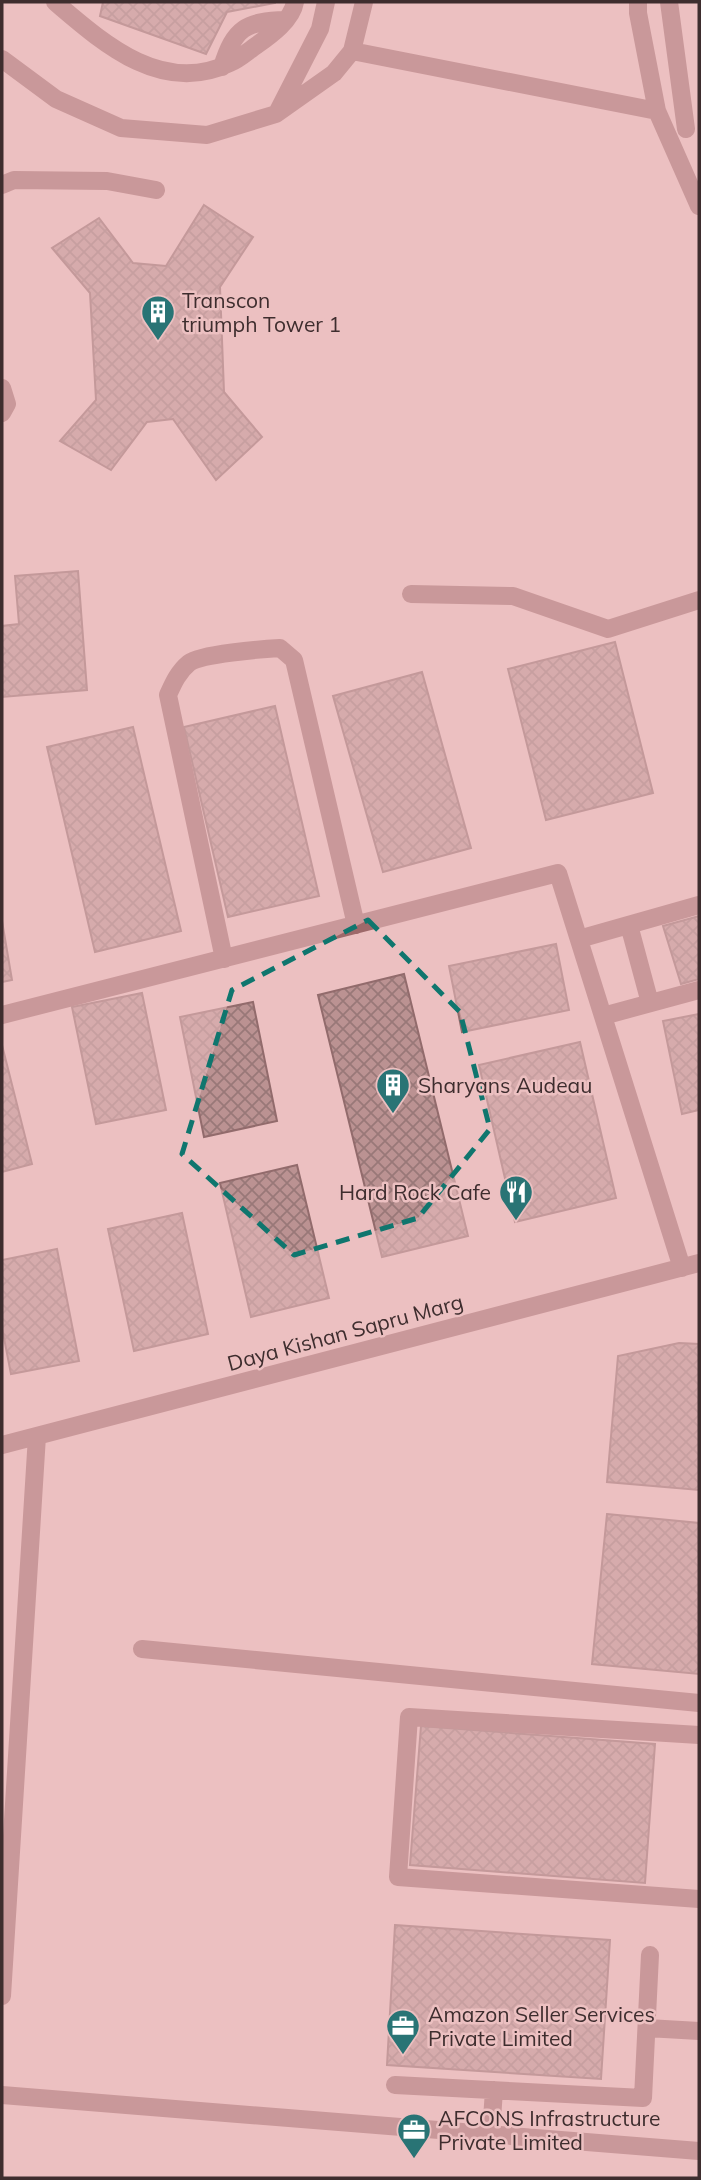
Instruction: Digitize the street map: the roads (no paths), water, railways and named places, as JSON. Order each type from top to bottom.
[{"type":"street","points":[[55,2],[92,34],[134,62],[161,71],[197,73],[222,67],[227,50],[239,31],[250,23],[286,20],[295,2]]},
{"type":"street","points":[[276,114],[320,29],[326,2]]},
{"type":"street","points":[[3,56],[56,99],[121,128],[207,135],[276,114],[334,73],[352,51],[364,2]]},
{"type":"street","points":[[638,2],[657,111],[699,206]]},
{"type":"street","points":[[666,131],[693,128],[669,2]]},
{"type":"street","points":[[352,51],[657,111]]},
{"type":"street","points":[[2,185],[14,180],[107,181],[156,190]]},
{"type":"street","points":[[2,388],[7,404],[2,413]]},
{"type":"street","points":[[411,594],[513,596],[608,629],[699,600]]},
{"type":"street","points":[[224,958],[168,695],[176,678],[191,662],[245,650],[280,648],[294,660],[356,925]]},
{"type":"street","points":[[2,1015],[558,873],[603,1016],[691,1265]]},
{"type":"street","points":[[579,939],[699,905]]},
{"type":"street","points":[[629,925],[650,1003]]},
{"type":"street","points":[[603,1016],[699,990]]},
{"type":"street","name":"Daya Kishan Sapru Marg","points":[[2,1445],[691,1265]]},
{"type":"street","points":[[2,1996],[37,1436]]},
{"type":"street","points":[[142,1649],[699,1703]]},
{"type":"street","points":[[699,1735],[409,1717],[398,1877],[699,1899]]},
{"type":"street","points":[[395,2085],[643,2098],[650,1955]]},
{"type":"street","points":[[646,2028],[699,2031]]},
{"type":"street","points":[[491,2134],[494,2090]]},
{"type":"street","points":[[2,2095],[699,2151]]},
{"type":"place","name":"Transcon triumph Tower 1","points":[[158,342]]},
{"type":"place","name":"Sharyans Audeau","points":[[393,1115]]},
{"type":"place","name":"Hard Rock Cafe","points":[[516,1222]]},
{"type":"place","name":"Amazon Seller Services Private Limited","points":[[403,2056]]},
{"type":"place","name":"AFCONS Infrastructure Private Limited","points":[[414,2160]]}]
